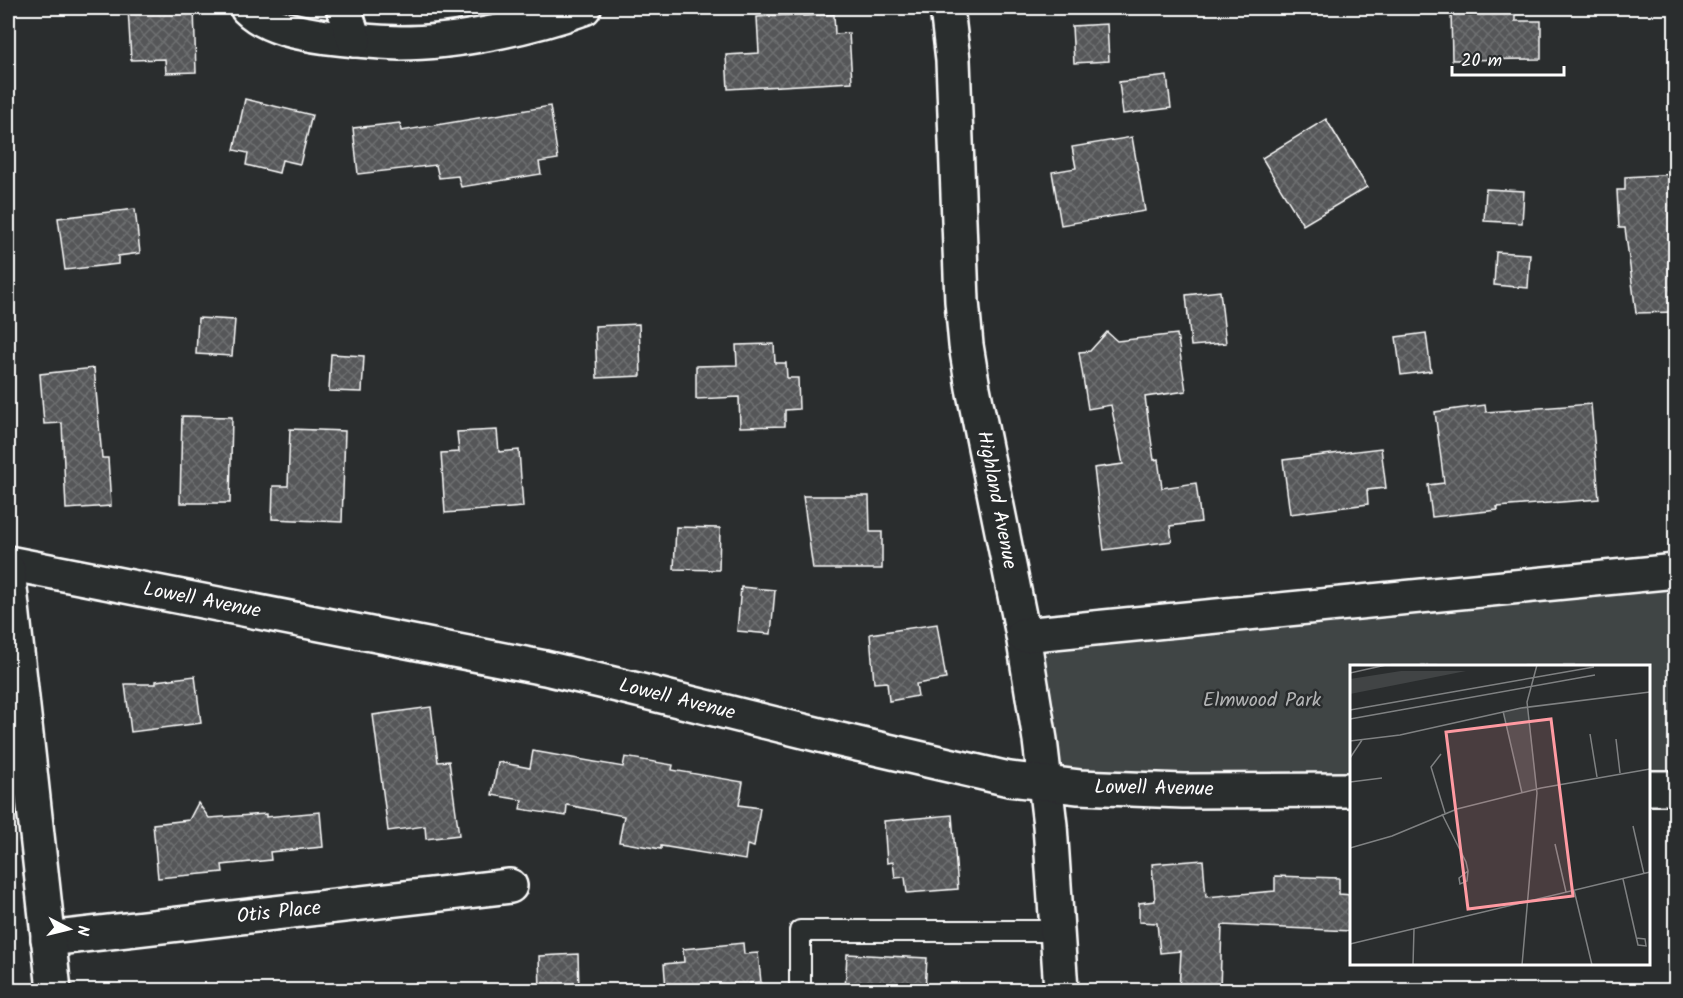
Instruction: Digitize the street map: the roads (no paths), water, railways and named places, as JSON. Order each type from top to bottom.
[{"type":"street","points":[[247,8],[266,21],[309,34],[401,43],[482,34],[528,25],[584,8]]},
{"type":"street","points":[[343,8],[354,40]]},
{"type":"street","name":"Highland Avenue","points":[[947,8],[953,60],[966,345],[1023,635],[1046,783],[1061,990]]},
{"type":"street","name":"Lowell Avenue","points":[[8,563],[544,668],[1009,778],[1079,787],[1183,791],[1350,790]]},
{"type":"street","points":[[8,570],[54,990]]},
{"type":"street","points":[[1023,635],[1676,571]]},
{"type":"street","points":[[1650,789],[1676,788]]},
{"type":"street","name":"Otis Place","points":[[48,939],[510,886]]},
{"type":"lane","points":[[800,990],[800,931],[1058,931]]},
{"type":"park label","name":"Elmwood Park","points":[[1262,701]]}]
